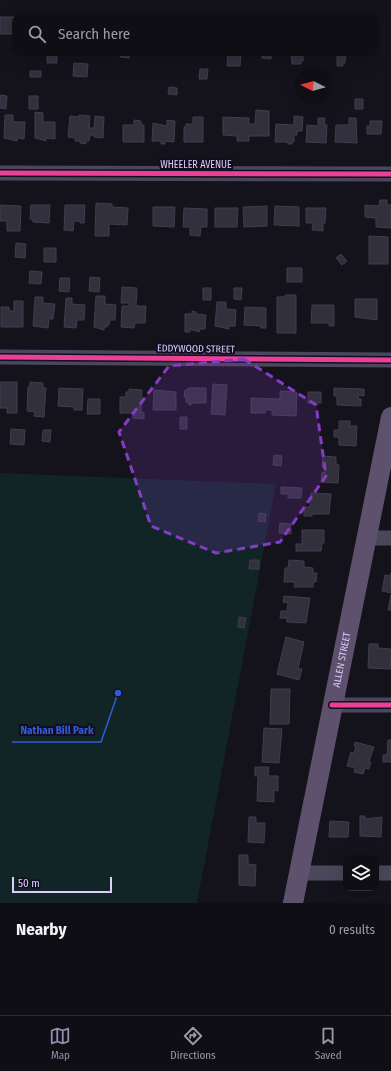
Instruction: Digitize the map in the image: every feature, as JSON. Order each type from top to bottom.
[{"type":"main road","name":"ALLEN STREET","points":[[293,903],[391,417]]},
{"type":"street","name":"WHEELER AVENUE","points":[[0,173],[391,174]]},
{"type":"street","name":"EDDYWOOD STREET","points":[[0,356],[391,360]]},
{"type":"street","points":[[366,538],[391,538]]},
{"type":"street","points":[[332,705],[391,705]]},
{"type":"street","points":[[299,873],[343,873]]},
{"type":"street","points":[[379,873],[391,873]]},
{"type":"highlighted area","points":[[244,359],[316,405],[326,476],[280,542],[216,553],[151,526],[119,432],[169,366]]},
{"type":"green space","points":[[0,473],[276,484],[197,903],[0,903]]},
{"type":"building","points":[[0,17],[12,17],[12,34],[0,34]]},
{"type":"building","points":[[47,56],[57,56],[57,63],[47,63]]},
{"type":"building","points":[[129,56],[129,58],[120,57]]},
{"type":"building","points":[[228,56],[241,56],[240,66],[227,66]]},
{"type":"building","points":[[262,56],[271,56],[271,59],[262,58]]},
{"type":"building","points":[[291,56],[303,56],[303,61],[301,61],[301,64],[292,64]]},
{"type":"building","points":[[337,56],[346,56],[343,66],[337,66]]},
{"type":"building","points":[[74,63],[88,64],[87,77],[73,76]]},
{"type":"building","points":[[200,69],[208,69],[207,79],[199,79]]},
{"type":"building","points":[[30,71],[41,71],[41,77],[30,77]]},
{"type":"building","points":[[169,87],[177,88],[177,95],[168,94]]},
{"type":"building","points":[[0,95],[7,96],[6,109],[0,108]]},
{"type":"building","points":[[29,96],[38,96],[38,109],[29,109]]},
{"type":"building","points":[[355,99],[363,99],[363,109],[355,109]]},
{"type":"building","points":[[256,110],[269,111],[269,136],[249,136],[249,141],[237,141],[237,136],[223,135],[223,117],[249,118],[249,124],[255,124]]},
{"type":"building","points":[[35,112],[43,113],[43,122],[55,122],[55,139],[46,138],[46,141],[35,138]]},
{"type":"building","points":[[5,115],[13,115],[13,122],[25,122],[24,139],[17,138],[17,141],[4,138]]},
{"type":"building","points":[[79,115],[90,116],[89,128],[94,128],[95,116],[104,117],[103,138],[90,135],[89,141],[86,141],[86,144],[80,143],[80,141],[75,141],[75,138],[68,137],[70,116],[79,117]]},
{"type":"building","points":[[294,116],[303,117],[302,131],[297,131],[297,135],[294,135],[294,142],[292,142],[292,144],[288,144],[288,142],[275,142],[276,124],[294,125]]},
{"type":"building","points":[[193,117],[203,117],[203,142],[184,142],[184,127],[186,127],[186,124],[193,124]]},
{"type":"building","points":[[318,118],[325,118],[324,125],[327,125],[326,143],[306,142],[307,125],[318,126]]},
{"type":"building","points":[[349,118],[356,118],[357,143],[335,142],[336,125],[349,125]]},
{"type":"building","points":[[134,120],[141,121],[141,125],[144,125],[144,142],[123,142],[123,125],[134,125]]},
{"type":"building","points":[[167,120],[175,121],[174,142],[165,141],[165,144],[161,144],[161,141],[152,141],[153,123],[167,126]]},
{"type":"building","points":[[370,121],[382,121],[381,134],[367,134],[367,126],[370,126]]},
{"type":"building","points":[[380,200],[387,200],[387,205],[391,205],[391,228],[376,227],[376,218],[365,217],[365,205],[379,206]]},
{"type":"building","points":[[96,203],[112,204],[112,207],[128,208],[127,225],[109,224],[109,236],[95,236]]},
{"type":"building","points":[[0,205],[21,206],[20,231],[7,231],[7,221],[0,221]]},
{"type":"building","points":[[31,205],[50,205],[49,223],[33,222],[33,219],[30,219]]},
{"type":"building","points":[[65,205],[85,205],[84,223],[74,221],[73,231],[64,230]]},
{"type":"building","points":[[267,206],[267,226],[244,227],[243,207]]},
{"type":"building","points":[[275,206],[299,207],[299,226],[274,225]]},
{"type":"building","points":[[153,207],[175,207],[174,227],[153,226]]},
{"type":"building","points":[[184,208],[207,209],[207,227],[201,227],[200,236],[190,235],[190,227],[183,227]]},
{"type":"building","points":[[215,208],[238,208],[237,227],[215,227]]},
{"type":"building","points":[[306,208],[326,208],[323,231],[312,230],[313,223],[306,223]]},
{"type":"building","points":[[369,236],[388,237],[388,264],[369,264]]},
{"type":"building","points":[[16,243],[26,244],[25,258],[15,257]]},
{"type":"building","points":[[44,248],[56,248],[56,262],[44,262]]},
{"type":"building","points":[[341,254],[347,261],[342,265],[336,258]]},
{"type":"building","points":[[287,268],[302,268],[302,282],[287,282]]},
{"type":"building","points":[[30,271],[42,272],[41,284],[29,283]]},
{"type":"building","points":[[90,277],[100,278],[99,292],[89,291]]},
{"type":"building","points":[[60,278],[70,278],[69,292],[59,291]]},
{"type":"building","points":[[122,287],[137,288],[136,306],[146,306],[145,323],[135,323],[134,328],[121,327],[122,306],[129,306],[129,303],[121,303]]},
{"type":"building","points":[[203,288],[211,288],[211,300],[203,300]]},
{"type":"building","points":[[234,288],[242,288],[241,300],[234,299]]},
{"type":"building","points":[[285,295],[296,295],[296,333],[277,333],[277,297],[285,297]]},
{"type":"building","points":[[96,296],[105,296],[105,304],[116,305],[115,320],[110,320],[109,325],[107,324],[107,327],[104,327],[104,330],[94,327]]},
{"type":"building","points":[[35,297],[43,297],[43,303],[55,304],[53,319],[49,319],[48,328],[33,326]]},
{"type":"building","points":[[66,298],[72,298],[72,304],[85,305],[84,320],[77,320],[76,328],[64,327]]},
{"type":"building","points":[[355,299],[377,299],[377,320],[355,317]]},
{"type":"building","points":[[14,301],[23,301],[23,327],[1,327],[1,307],[9,307],[9,311],[14,311]]},
{"type":"building","points":[[217,302],[226,302],[226,309],[236,310],[235,326],[229,326],[229,329],[215,326]]},
{"type":"building","points":[[312,305],[334,305],[334,326],[329,326],[329,323],[311,323]]},
{"type":"building","points":[[245,307],[266,308],[266,328],[261,328],[261,326],[244,325]]},
{"type":"building","points":[[192,311],[196,312],[196,314],[206,315],[205,329],[200,329],[199,332],[190,329],[190,332],[185,332],[185,314],[192,314]]},
{"type":"building","points":[[0,382],[17,382],[17,413],[7,413],[7,408],[0,408]]},
{"type":"building","points":[[30,382],[43,383],[43,388],[46,388],[44,417],[34,416],[35,412],[27,411],[28,387],[30,387]]},
{"type":"building","points":[[213,384],[227,385],[225,415],[211,414]]},
{"type":"building","points":[[59,388],[83,389],[82,410],[74,410],[74,407],[58,406]]},
{"type":"building","points":[[188,388],[206,388],[206,403],[191,403],[191,405],[189,405],[189,403],[186,402],[186,397],[184,397],[185,390],[188,390]]},
{"type":"building","points":[[334,388],[364,389],[364,396],[359,395],[358,399],[361,399],[361,406],[337,405],[337,396],[334,396]]},
{"type":"building","points":[[129,389],[142,390],[141,412],[144,413],[144,419],[133,418],[134,413],[120,413],[120,397],[126,397],[126,392],[129,392]]},
{"type":"building","points":[[154,390],[176,392],[176,410],[153,410]]},
{"type":"building","points":[[280,391],[297,392],[296,416],[272,415],[272,410],[266,410],[265,413],[251,413],[251,398],[280,399]]},
{"type":"building","points":[[308,392],[321,392],[321,403],[308,403]]},
{"type":"building","points":[[88,399],[100,399],[100,414],[87,414]]},
{"type":"building","points":[[180,417],[187,417],[187,429],[180,429]]},
{"type":"building","points":[[339,421],[350,421],[350,426],[357,426],[356,446],[339,445],[339,437],[334,437],[334,430],[339,430]]},
{"type":"building","points":[[11,429],[25,430],[24,445],[10,444]]},
{"type":"building","points":[[43,430],[51,430],[50,442],[42,441]]},
{"type":"building","points":[[274,455],[282,456],[281,466],[273,465]]},
{"type":"building","points":[[323,456],[336,457],[336,464],[339,465],[338,483],[321,482],[322,472],[325,473],[325,467],[322,467]]},
{"type":"building","points":[[281,487],[302,488],[301,498],[288,498],[288,494],[281,494]]},
{"type":"building","points":[[311,493],[331,494],[329,514],[312,514],[312,516],[304,516],[304,507],[310,507]]},
{"type":"building","points":[[259,513],[266,514],[265,522],[258,521]]},
{"type":"building","points":[[280,523],[291,524],[291,534],[279,533]]},
{"type":"building","points":[[302,530],[324,530],[324,543],[322,543],[321,551],[296,551],[296,544],[302,544]]},
{"type":"building","points":[[250,560],[259,560],[259,569],[249,569]]},
{"type":"building","points":[[289,560],[304,561],[304,567],[313,568],[313,573],[317,573],[316,582],[313,582],[313,587],[294,587],[295,582],[284,582],[285,568],[288,568]]},
{"type":"building","points":[[391,573],[391,593],[382,591],[385,575],[390,576]]},
{"type":"building","points":[[391,595],[391,610],[388,610]]},
{"type":"building","points":[[284,596],[310,598],[306,623],[287,622],[287,618],[280,618],[281,611],[287,611],[288,603],[283,602]]},
{"type":"building","points":[[239,617],[246,618],[244,628],[238,627]]},
{"type":"building","points":[[286,637],[304,642],[298,669],[302,669],[299,680],[277,674]]},
{"type":"building","points":[[369,644],[378,644],[378,648],[391,649],[391,669],[368,668]]},
{"type":"building","points":[[271,689],[290,689],[289,724],[270,724]]},
{"type":"building","points":[[264,728],[282,729],[279,763],[262,762]]},
{"type":"building","points":[[388,740],[391,740],[391,762],[383,762],[383,755],[387,755]]},
{"type":"building","points":[[355,742],[374,747],[369,761],[371,762],[369,769],[365,768],[363,774],[354,772],[355,768],[347,766],[351,752],[354,753],[356,747],[354,746]]},
{"type":"building","points":[[255,767],[269,767],[268,776],[278,776],[278,791],[274,790],[274,802],[257,801],[258,776],[255,776]]},
{"type":"building","points":[[360,816],[365,816],[365,819],[382,817],[381,837],[360,836]]},
{"type":"building","points":[[249,817],[256,817],[256,823],[265,823],[264,843],[248,842]]},
{"type":"building","points":[[330,821],[349,822],[348,837],[329,837]]},
{"type":"building","points":[[239,855],[248,855],[248,864],[256,865],[255,886],[239,885]]},
{"type":"cycle path","points":[[0,173],[391,174]]},
{"type":"cycle path","points":[[0,357],[391,360]]},
{"type":"cycle path","points":[[332,705],[391,705]]},
{"type":"place","name":"Nathan Bill Park","points":[[118,693]]}]
